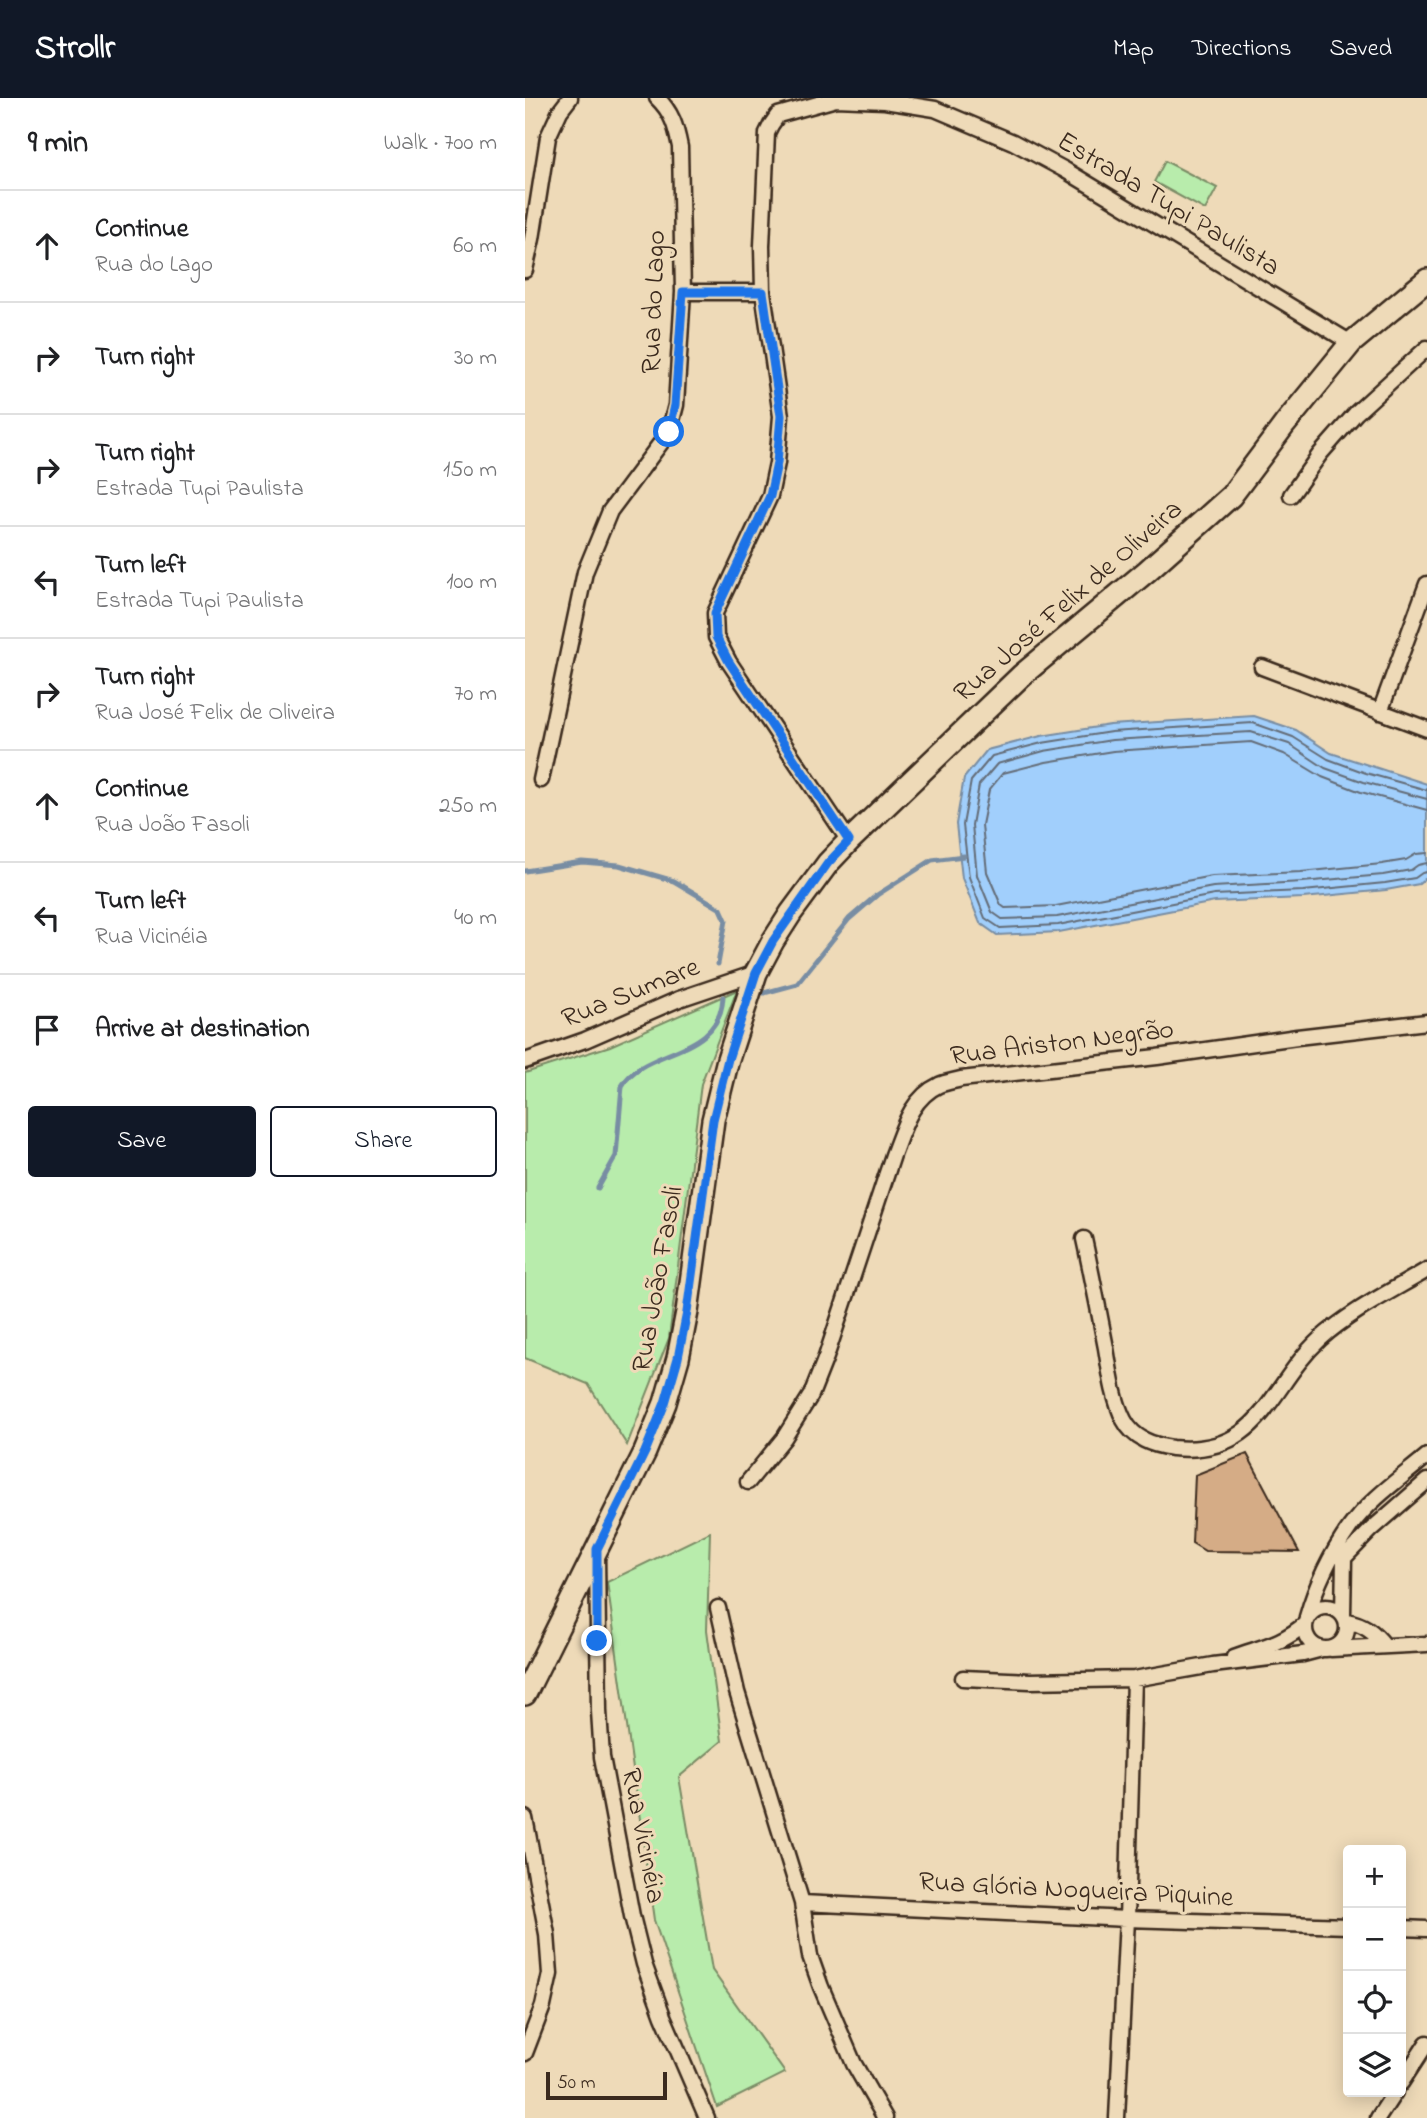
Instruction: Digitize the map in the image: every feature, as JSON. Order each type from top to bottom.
[{"type":"main road","name":"Rua José Felix de Oliveira","points":[[756,973],[791,913],[828,863],[849,841],[1022,675],[1147,571],[1231,496],[1351,342],[1427,280]]},
{"type":"main road","name":"Rua João Fasoli","points":[[525,1694],[645,1452],[665,1403],[687,1312],[713,1120],[728,1059],[756,973]]},
{"type":"street","points":[[525,270],[548,137],[560,111],[570,98]]},
{"type":"street","name":"Rua do Lago","points":[[541,779],[577,603],[588,563],[610,511],[669,432],[675,405],[683,292],[680,147],[672,116],[657,98]]},
{"type":"street","name":"Estrada Tupi Paulista","points":[[849,841],[729,662],[716,637],[715,613],[770,496],[777,463],[781,416],[763,292],[762,246],[767,133],[778,115],[835,99],[885,101],[935,109],[1013,142],[1065,170],[1351,342]]},
{"type":"street","points":[[683,292],[763,292]]},
{"type":"street","points":[[1291,495],[1320,454],[1347,423],[1427,348]]},
{"type":"street","points":[[1380,712],[1427,584]]},
{"type":"street","points":[[1262,667],[1427,729]]},
{"type":"street","name":"Rua Sumare","points":[[525,1061],[585,1040],[679,999],[756,973]]},
{"type":"street","name":"Rua Ariston Negrão","points":[[748,1482],[784,1437],[811,1395],[905,1125],[919,1099],[939,1085],[961,1079],[1427,1022]]},
{"type":"street","points":[[1084,1239],[1115,1394],[1125,1422],[1141,1440],[1158,1446],[1184,1449],[1213,1446],[1235,1437],[1259,1419],[1299,1361],[1322,1337],[1427,1270]]},
{"type":"street","points":[[1427,1456],[1351,1526],[1318,1586],[1306,1620],[1305,1633],[1308,1640],[1326,1649],[1344,1639],[1347,1633],[1344,1618],[1344,1558],[1357,1542],[1427,1481]]},
{"type":"street","points":[[1399,1480],[1412,1493]]},
{"type":"street","name":"Rua Vicinéia","points":[[597,1549],[599,1711],[603,1757],[632,1916],[644,1964],[663,2017],[707,2118]]},
{"type":"street","points":[[1213,1665],[1280,1642],[1292,1635],[1312,1611],[1325,1606],[1338,1610],[1344,1618],[1367,1628],[1385,1646]]},
{"type":"street","points":[[718,1608],[737,1692],[802,1903],[810,1956],[854,2064],[885,2118]]},
{"type":"street","points":[[963,1678],[1072,1681],[1135,1679],[1326,1649],[1427,1644]]},
{"type":"street","points":[[1117,2118],[1135,1679]]},
{"type":"street","points":[[525,1818],[547,1934],[549,1974],[543,2006],[525,2053]]},
{"type":"street","name":"Rua Glória Nogueira Piquine","points":[[802,1903],[1127,1919],[1343,1926]]},
{"type":"street","points":[[1406,1928],[1427,1929]]},
{"type":"street","points":[[1406,2075],[1427,2043]]},
{"type":"street","points":[[1378,2118],[1392,2097]]},
{"type":"green space","points":[[1165,161],[1217,188],[1205,210],[1154,182]]},
{"type":"green space","points":[[737,990],[701,1084],[669,1338],[627,1445],[588,1384],[525,1358],[525,1073],[610,1046]]},
{"type":"green space","points":[[710,1532],[707,1630],[722,1741],[679,1777],[712,1970],[785,2073],[717,2107],[654,1920],[607,1582]]},
{"type":"water","points":[[1254,716],[1296,730],[1331,753],[1427,784],[1427,877],[1419,884],[1386,890],[1303,898],[1215,902],[1059,932],[997,935],[980,923],[962,878],[956,824],[964,778],[987,750],[1041,736],[1110,725]]},
{"type":"building","points":[[1247,1454],[1299,1552],[1205,1551],[1192,1543],[1195,1475]]},
{"type":"waterway","points":[[764,993],[797,984],[849,919],[877,895],[932,860],[964,856]]},
{"type":"waterway","points":[[525,871],[582,862],[619,865],[674,881],[721,909],[726,920],[718,964]]},
{"type":"waterway","points":[[598,1188],[616,1156],[622,1086],[632,1073],[646,1064],[695,1042],[709,1031],[719,1017],[723,997]]},
{"type":"route","points":[[597,1641],[597,1549],[645,1452],[665,1403],[678,1358],[687,1312],[713,1120],[728,1059],[756,973],[773,941],[828,863],[849,841],[729,662],[716,637],[715,613],[770,496],[777,463],[781,416],[763,292],[683,292],[675,405],[669,432]]}]
